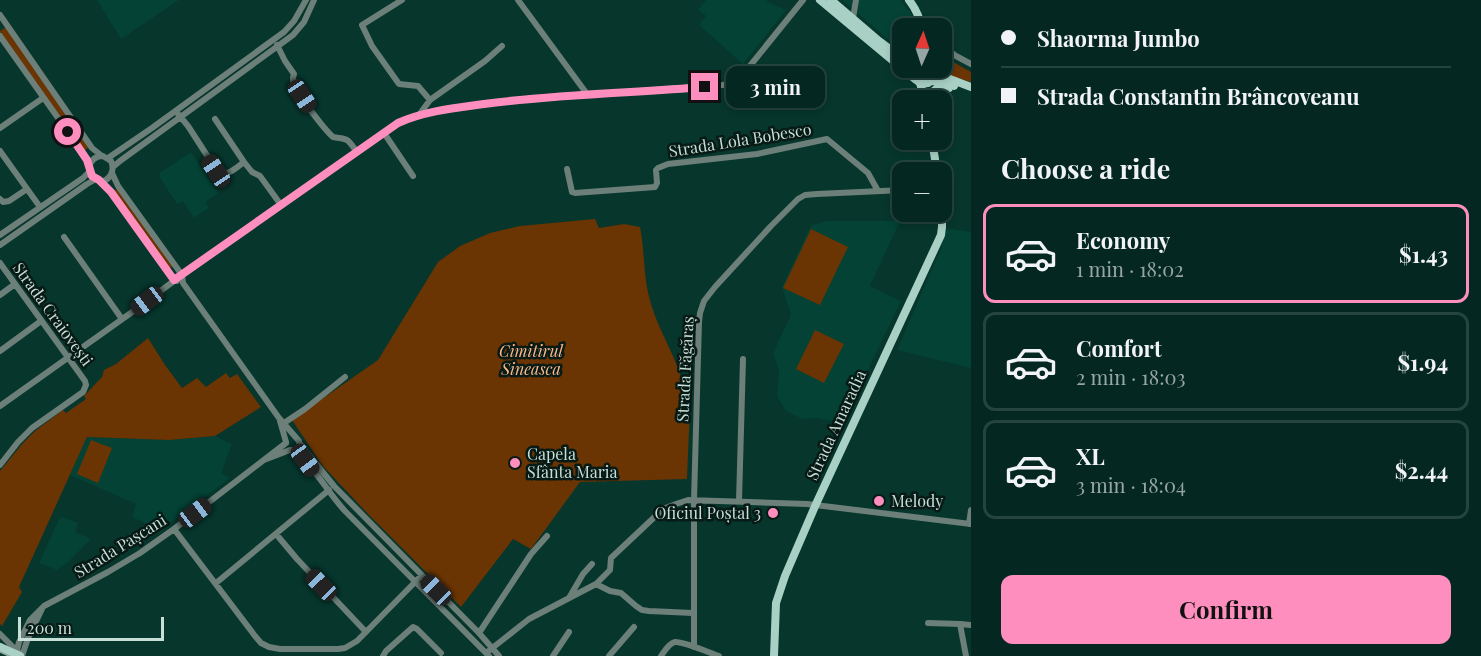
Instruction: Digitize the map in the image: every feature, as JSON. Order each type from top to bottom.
[{"type":"main road","points":[[820,0],[924,82],[941,82],[968,89]]},
{"type":"main road","points":[[831,0],[892,50]]},
{"type":"main road","points":[[909,0],[919,18]]},
{"type":"main road","points":[[919,78],[924,82],[926,90]]},
{"type":"main road","points":[[924,82],[931,78]]},
{"type":"main road","points":[[946,78],[968,89]]},
{"type":"main road","points":[[934,90],[940,87],[968,89]]},
{"type":"main road","name":"Strada Amaradia","points":[[774,656],[775,610],[785,576],[941,235],[942,222]]},
{"type":"main road","points":[[0,647],[19,655]]},
{"type":"street","points":[[0,235],[83,178],[95,158],[105,157],[175,111],[275,38],[294,21],[306,0]]},
{"type":"street","points":[[0,245],[87,184],[107,179],[120,161],[293,35],[304,22],[314,0]]},
{"type":"street","points":[[402,0],[362,25],[372,46],[399,84],[418,86],[430,100]]},
{"type":"street","points":[[518,0],[587,94]]},
{"type":"street","points":[[0,406],[174,280],[398,123],[419,115],[513,100],[723,85],[745,72],[803,0]]},
{"type":"street","points":[[853,18],[855,0]]},
{"type":"street","points":[[0,15],[91,147],[112,163],[118,186],[182,275],[182,282],[298,441],[345,511],[487,654],[523,623],[596,585],[610,570],[611,558],[663,509],[676,504],[694,500],[816,504],[970,524],[971,510]]},
{"type":"street","points":[[0,36],[80,149],[92,176],[111,192],[174,280],[182,282]]},
{"type":"street","points":[[275,38],[285,61],[294,74],[295,86],[318,119],[333,137],[347,139],[357,152]]},
{"type":"street","points":[[419,115],[430,100],[485,61],[502,46]]},
{"type":"street","points":[[952,53],[971,64]]},
{"type":"street","points":[[0,128],[43,98]]},
{"type":"street","points":[[175,111],[219,174],[223,175],[244,162]]},
{"type":"street","points":[[215,119],[244,162],[252,172],[260,176],[281,205]]},
{"type":"street","points":[[384,133],[413,176]]},
{"type":"street","name":"Strada Lola Bobesco","points":[[567,169],[572,192],[581,194],[655,187],[656,170],[668,164],[770,152],[827,139],[868,172],[878,191]]},
{"type":"street","points":[[0,151],[40,207]]},
{"type":"street","points":[[0,199],[7,202],[27,189]]},
{"type":"street","name":"Strada Făgăraș","points":[[694,647],[694,500],[699,322],[704,301],[798,199],[805,195],[892,190]]},
{"type":"street","points":[[64,237],[122,319]]},
{"type":"street","name":"Strada Craiovești","points":[[0,263],[85,381],[86,388],[32,428],[0,465]]},
{"type":"street","points":[[0,294],[15,284]]},
{"type":"street","points":[[0,351],[41,321]]},
{"type":"street","points":[[739,501],[743,359]]},
{"type":"street","points":[[282,421],[345,377]]},
{"type":"street","points":[[282,421],[286,447],[305,460],[331,489],[479,633],[499,656]]},
{"type":"street","points":[[286,442],[289,438],[298,441]]},
{"type":"street","points":[[291,451],[297,450],[298,441]]},
{"type":"street","name":"Strada Pașcani","points":[[19,655],[20,642],[30,620],[44,606],[108,572],[174,529],[286,442]]},
{"type":"street","name":"Strada Pașcani","points":[[264,460],[291,451]]},
{"type":"street","points":[[216,584],[331,489]]},
{"type":"street","points":[[174,529],[255,636],[269,647],[338,649],[351,645],[421,576]]},
{"type":"street","points":[[276,534],[366,632]]},
{"type":"street","points":[[479,633],[531,554],[547,536]]},
{"type":"street","points":[[567,600],[592,564]]},
{"type":"street","points":[[596,585],[621,593],[642,610],[693,613]]},
{"type":"street","points":[[928,623],[971,625]]},
{"type":"street","points":[[960,624],[966,656]]},
{"type":"street","points":[[383,656],[413,627],[441,653]]},
{"type":"street","points":[[609,656],[634,627]]},
{"type":"street","points":[[553,656],[569,632]]},
{"type":"street","points":[[0,634],[19,655]]},
{"type":"street","points":[[661,656],[670,643],[674,642],[718,656]]},
{"type":"shaded area","points":[[97,0],[179,0],[121,39]]},
{"type":"shaded area","points":[[706,0],[766,0],[786,10],[743,64],[699,25],[706,16],[698,10]]},
{"type":"shaded area","points":[[842,0],[900,0],[915,18],[892,18],[892,43]]},
{"type":"shaded area","points":[[191,152],[218,193],[205,202],[209,208],[194,218],[183,201],[177,204],[159,175]]},
{"type":"shaded area","points":[[826,221],[900,222],[870,286],[901,301],[843,422],[816,418],[802,419],[785,410],[777,396],[779,370],[773,353],[791,315],[782,287],[812,225]]},
{"type":"shaded area","points":[[947,228],[971,232],[971,368],[897,350],[940,251]]},
{"type":"shaded area","points":[[215,436],[232,444],[221,473],[230,478],[160,530],[132,517],[136,504],[70,475],[87,437],[169,440]]},
{"type":"shaded area","points":[[62,517],[78,523],[75,532],[91,539],[57,570],[39,563]]},
{"type":"green space","points":[[6,27],[89,147],[84,151],[0,32]]},
{"type":"green space","points":[[952,60],[971,72],[971,82],[952,76]]},
{"type":"green space","points":[[119,188],[174,265],[168,270],[112,192]]},
{"type":"green space","name":"Cimitirul Sineasca","points":[[595,219],[599,228],[624,224],[640,227],[646,282],[653,311],[680,375],[684,405],[690,406],[687,479],[580,482],[531,549],[513,539],[461,607],[322,465],[292,420],[378,360],[438,262],[460,246],[490,233],[520,226]]},
{"type":"green space","points":[[811,229],[848,247],[820,305],[783,288]]},
{"type":"green space","points":[[815,330],[844,344],[824,383],[796,369]]},
{"type":"green space","points":[[148,338],[182,388],[197,378],[206,387],[226,373],[230,378],[237,374],[261,407],[215,436],[169,440],[87,437],[19,587],[22,592],[2,626],[0,624],[0,471],[35,431],[63,410],[66,413],[86,399],[84,396],[102,377],[104,370],[116,364]]},
{"type":"green space","points":[[91,440],[112,448],[98,483],[77,474]]},
{"type":"tram line","points":[[0,652],[9,656]]},
{"type":"place","name":"Capela Sfânta Maria","points":[[515,463]]},
{"type":"place","name":"Melody","points":[[879,501]]},
{"type":"place","name":"Oficiul Poștal 3","points":[[773,513]]},
{"type":"route","points":[[68,132],[87,160],[92,176],[111,192],[174,280],[398,123],[409,118],[432,112],[513,100],[705,87]]}]
